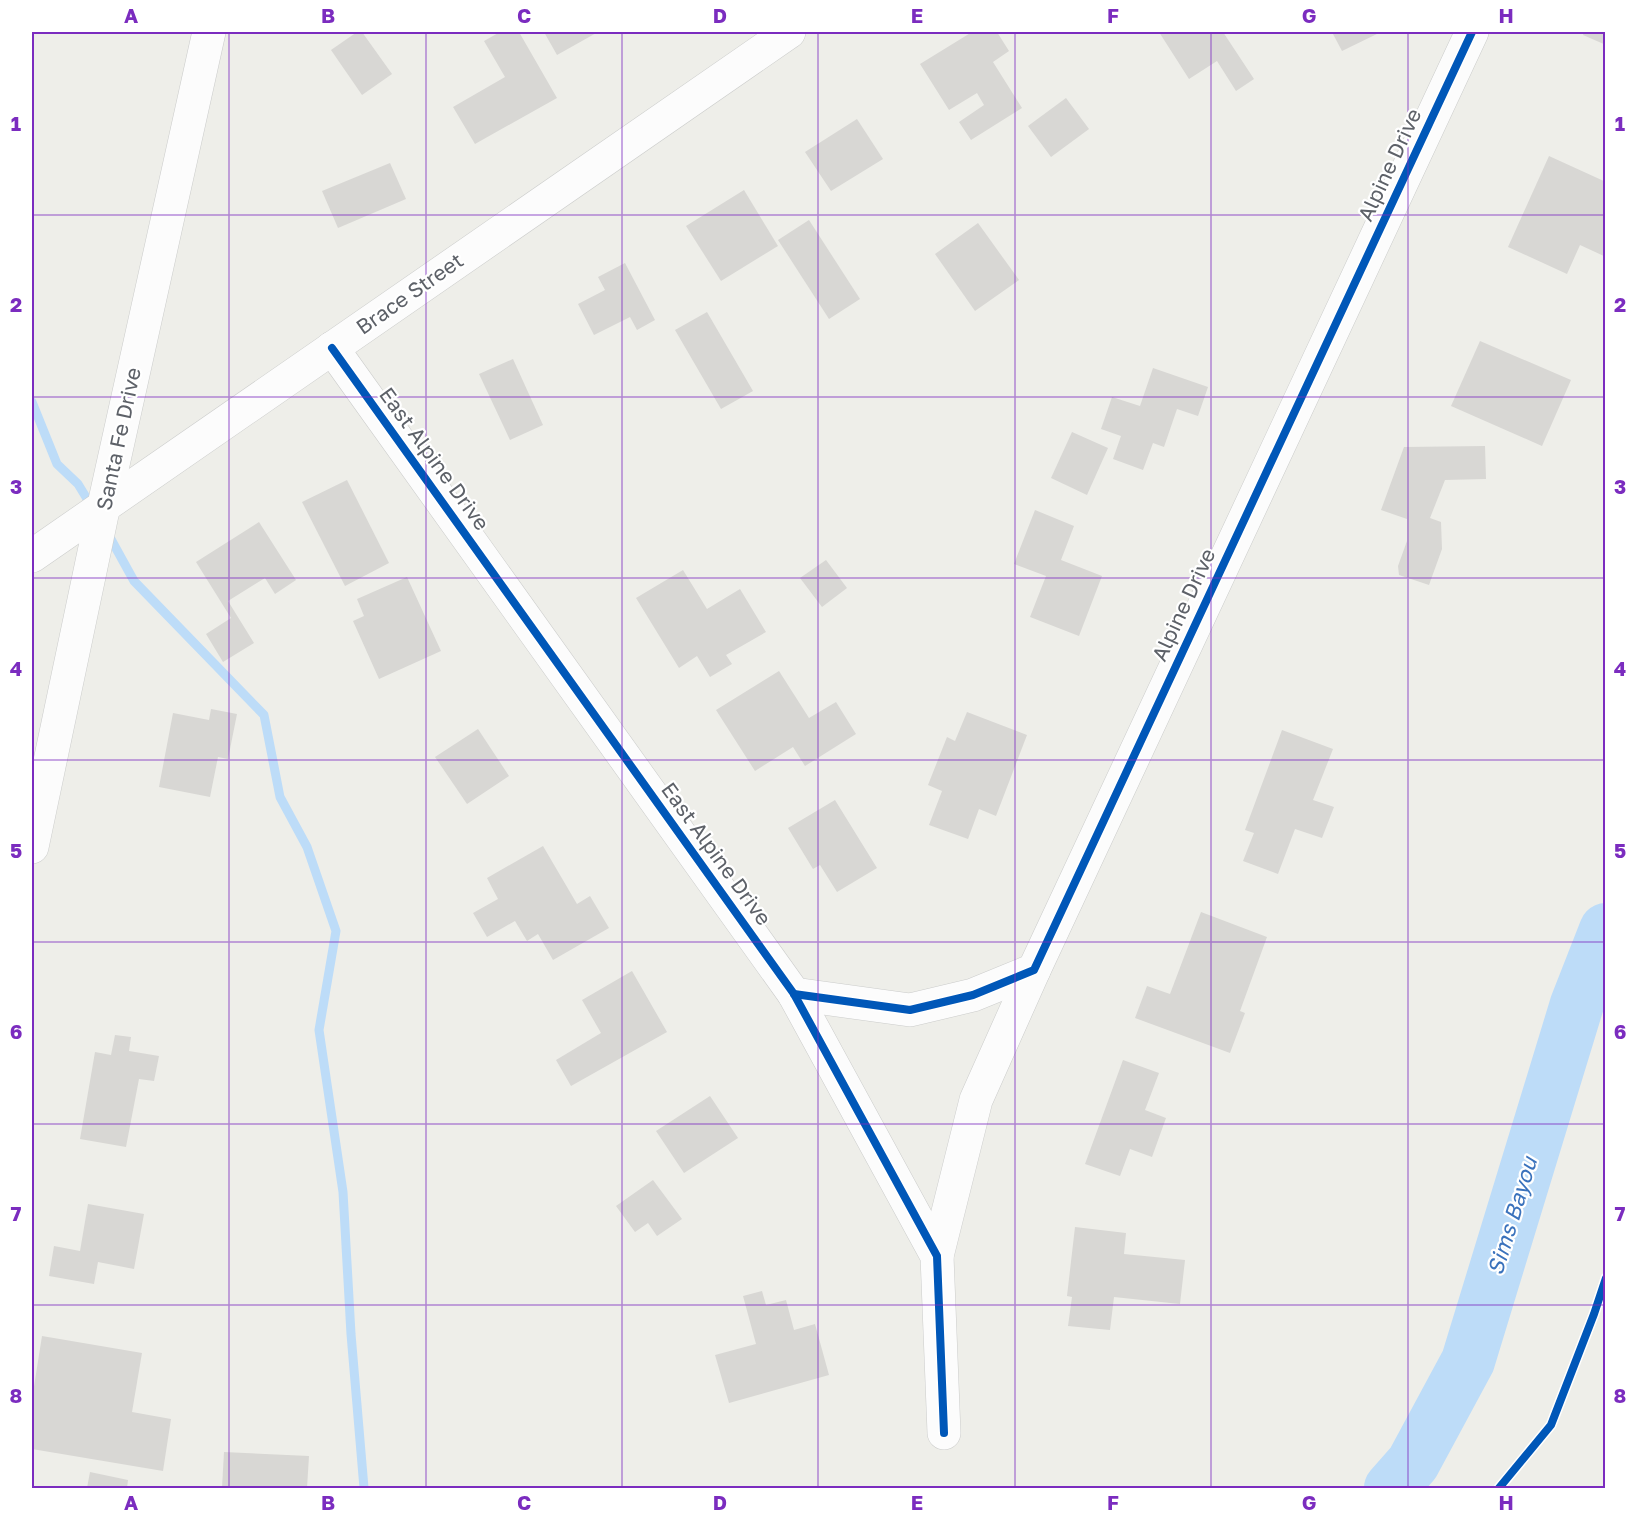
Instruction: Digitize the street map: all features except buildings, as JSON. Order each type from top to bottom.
[{"type":"street","name":"Santa Fe Drive","points":[[32,847],[104,505],[209,32]]},
{"type":"street","name":"Brace Street","points":[[32,556],[789,32]]},
{"type":"street","name":"Alpine Drive","points":[[937,1256],[976,1100],[1034,970],[1472,32]]},
{"type":"street","name":"East Alpine Drive","points":[[332,348],[794,994],[937,1256],[944,1433]]},
{"type":"street","points":[[794,994],[910,1010],[973,995],[1034,970]]},
{"type":"waterway","points":[[32,402],[57,464],[78,484],[92,507]]},
{"type":"waterway","points":[[107,532],[134,581],[264,715],[280,797],[307,847],[336,931],[319,1030],[343,1192],[351,1334],[364,1488]]},
{"type":"waterway","name":"Sims Bayou","points":[[1391,1488],[1413,1463],[1468,1361],[1577,1004],[1606,930]]},
{"type":"cycle path","points":[[794,994],[910,1010],[973,995],[1034,970],[1472,32]]},
{"type":"cycle path","points":[[332,348],[794,994],[937,1256],[944,1433]]},
{"type":"cycle path","points":[[1499,1488],[1551,1425],[1606,1278]]}]
